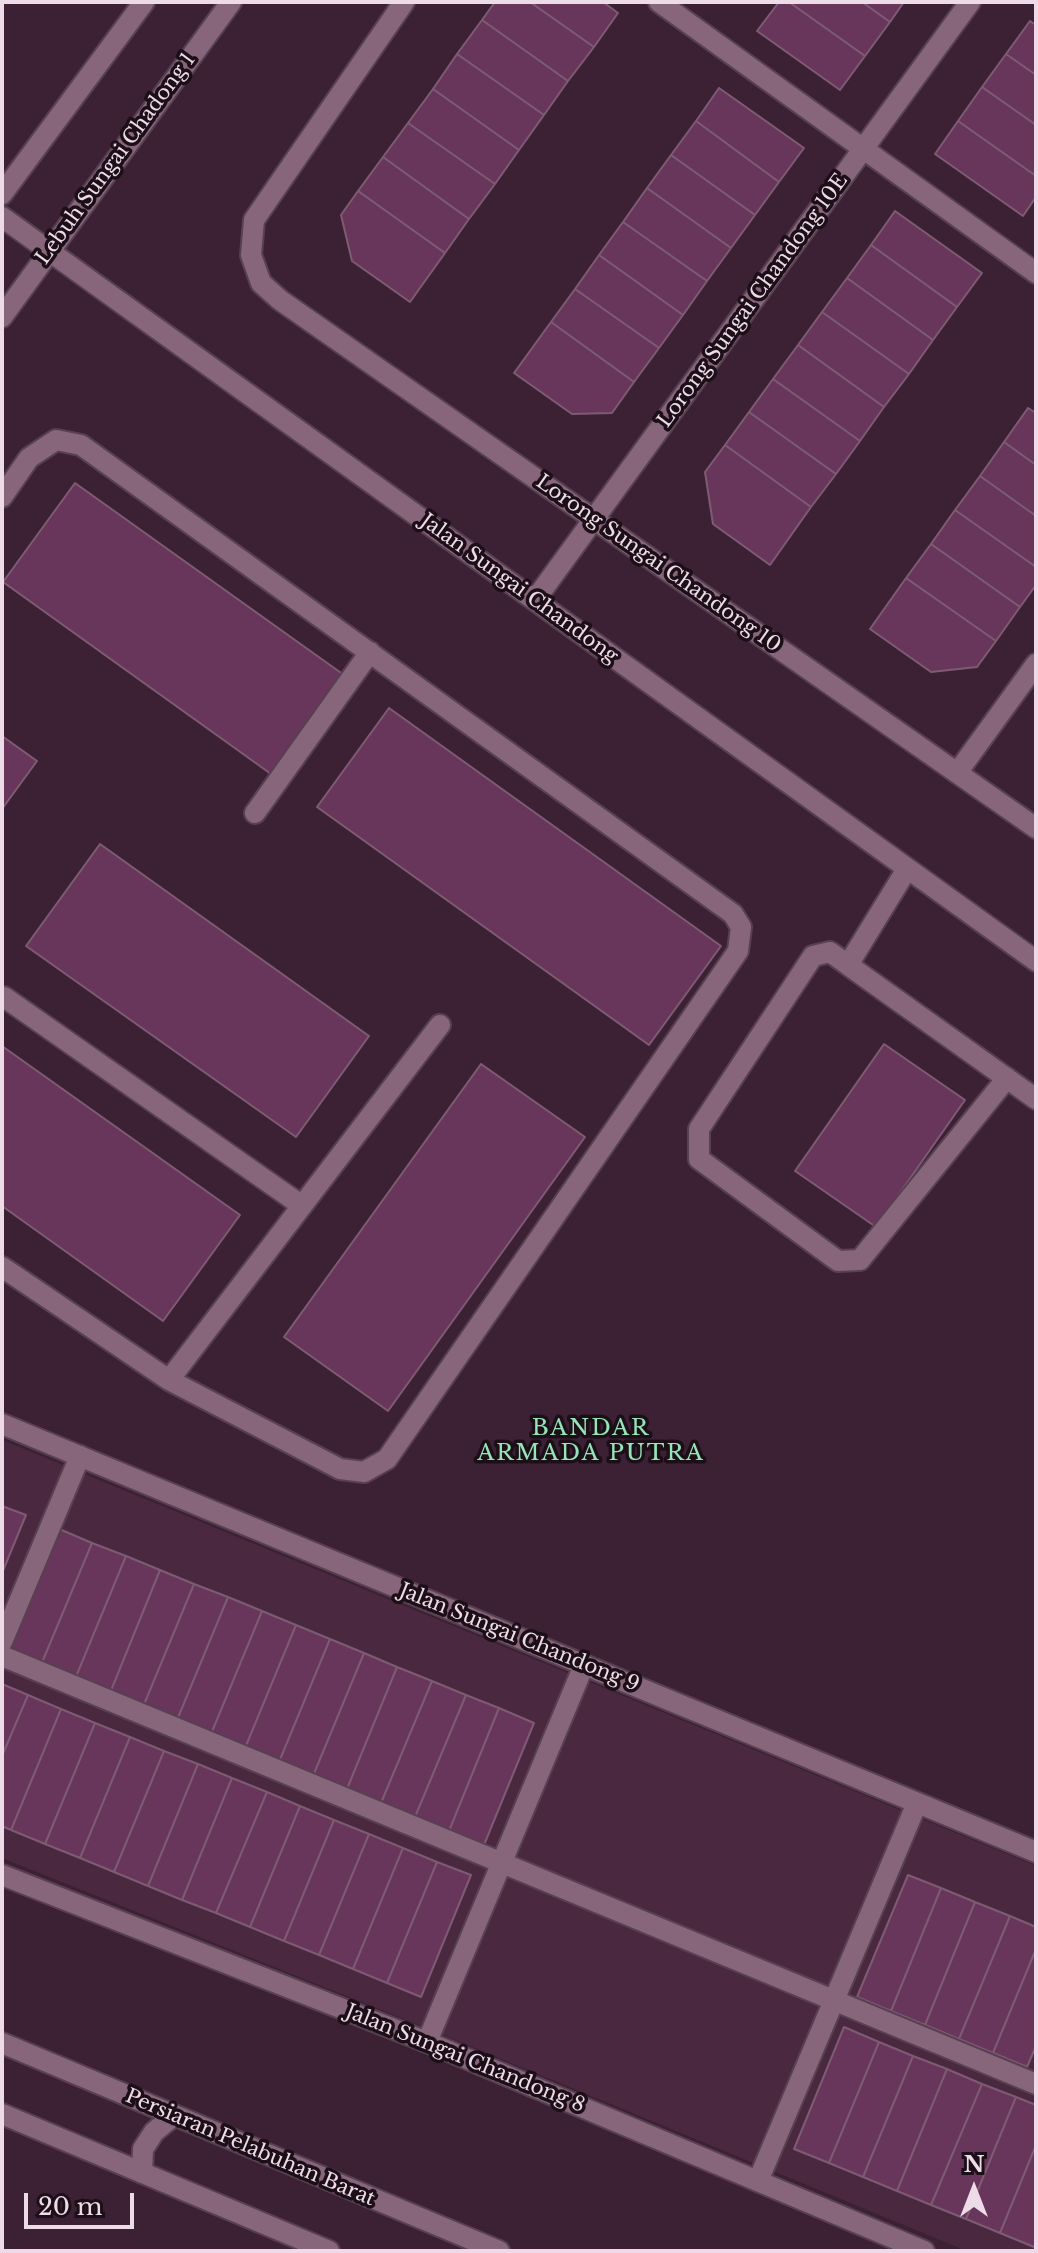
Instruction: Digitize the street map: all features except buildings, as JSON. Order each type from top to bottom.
[{"type":"street","points":[[2,194],[144,2]]},
{"type":"street","name":"Lebuh Sungai Chadong 1","points":[[2,317],[231,2]]},
{"type":"street","name":"Lorong Sungai Chandong 10","points":[[404,2],[254,220],[251,255],[261,283],[280,300],[1036,828]]},
{"type":"street","points":[[659,2],[1036,273]]},
{"type":"street","name":"Lorong Sungai Chandong 10E","points":[[535,600],[970,2]]},
{"type":"street","name":"Jalan Sungai Chandong","points":[[2,217],[1036,961]]},
{"type":"street","points":[[2,497],[29,458],[56,440],[81,445],[733,914],[741,927],[738,951],[387,1459],[364,1472],[340,1469],[169,1380],[2,1267]]},
{"type":"street","points":[[255,813],[370,652]]},
{"type":"street","points":[[957,773],[1036,664]]},
{"type":"street","points":[[848,965],[907,869]]},
{"type":"street","points":[[1007,1078],[860,1260],[838,1261],[699,1159],[699,1129],[813,956],[830,952],[1007,1078],[1036,1099]]},
{"type":"street","points":[[4,997],[301,1205]]},
{"type":"street","points":[[169,1380],[440,1025]]},
{"type":"street","name":"Jalan Sungai Chandong 9","points":[[2,1424],[1036,1852]]},
{"type":"street","points":[[2,1642],[80,1456]]},
{"type":"street","points":[[2,1656],[1036,2084]]},
{"type":"street","points":[[427,2042],[584,1665]]},
{"type":"street","points":[[758,2181],[917,1803]]},
{"type":"street","name":"Jalan Sungai Chandong 8","points":[[2,1875],[427,2042],[924,2251]]},
{"type":"street","name":"Persiaran Pelabuhan Barat","points":[[2,2043],[172,2117],[499,2251]]},
{"type":"street","points":[[2,2114],[329,2251]]},
{"type":"street","points":[[142,2173],[143,2149],[154,2132],[172,2117]]},
{"type":"shaded area","points":[[2,1440],[1036,1866],[1036,2251],[967,2251],[419,2025],[2,1858]]},
{"type":"district","name":"BANDAR ARMADA PUTRA","points":[[591,1442]]}]
